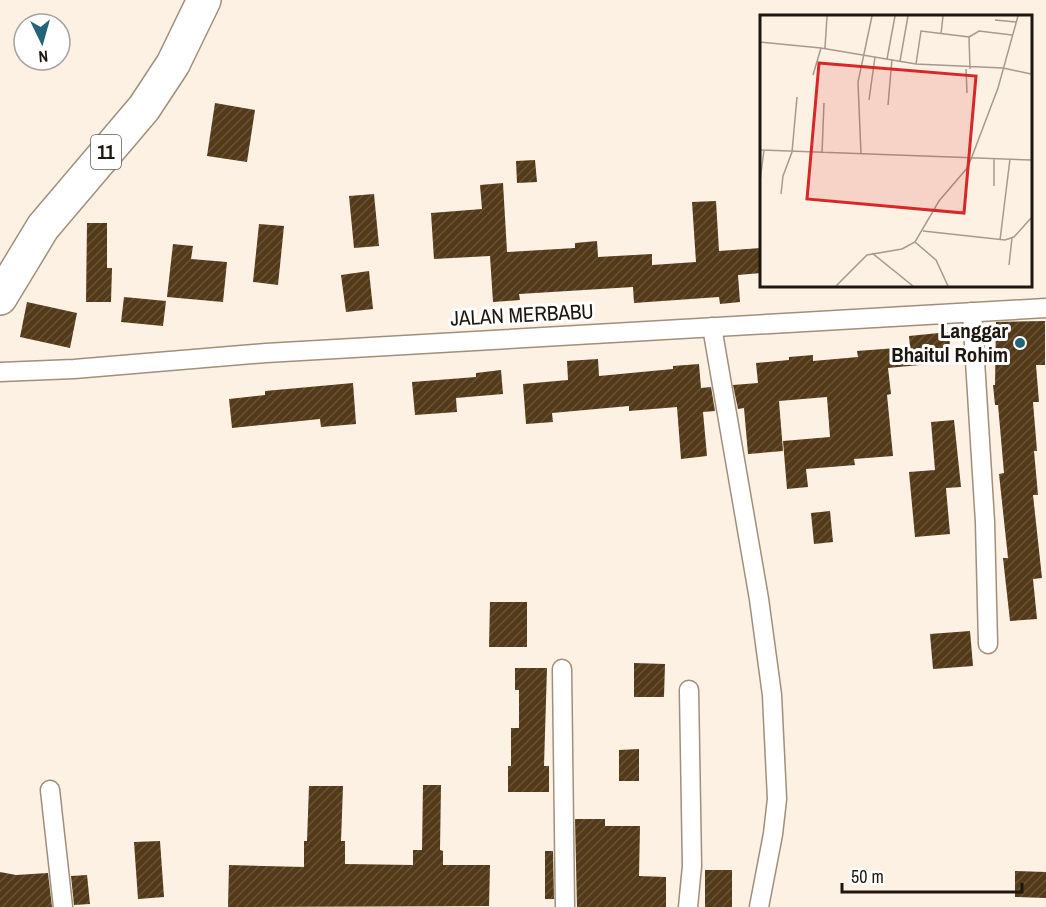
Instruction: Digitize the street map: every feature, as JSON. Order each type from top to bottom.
[{"type":"highway","name":"11","points":[[0,298],[43,227],[144,108],[173,64],[204,0]]},
{"type":"street","name":"JALAN MERBABU","points":[[0,372],[74,369],[266,353],[1046,308]]},
{"type":"street","points":[[972,312],[985,522],[988,644]]},
{"type":"street","points":[[712,327],[759,599],[772,695],[777,799],[773,834],[759,907]]},
{"type":"street","points":[[562,669],[565,907]]},
{"type":"street","points":[[688,907],[692,866],[689,690]]},
{"type":"street","points":[[50,790],[63,907]]},
{"type":"building","points":[[215,103],[255,110],[247,162],[207,156]]},
{"type":"building","points":[[535,160],[537,182],[517,183],[516,161]]},
{"type":"building","points":[[503,183],[507,252],[575,248],[575,243],[597,241],[598,257],[652,254],[652,265],[696,262],[692,202],[716,201],[719,251],[760,248],[760,273],[738,275],[740,302],[720,304],[719,297],[634,303],[633,287],[519,294],[520,300],[493,302],[490,256],[434,259],[431,213],[482,209],[480,185]]},
{"type":"building","points":[[374,194],[379,246],[354,248],[349,196]]},
{"type":"building","points":[[87,223],[107,223],[107,268],[112,268],[111,302],[86,302]]},
{"type":"building","points":[[259,224],[284,226],[278,285],[253,282]]},
{"type":"building","points":[[173,244],[193,246],[191,259],[227,262],[223,302],[167,297]]},
{"type":"building","points":[[369,271],[373,309],[346,312],[341,275]]},
{"type":"building","points":[[124,297],[166,301],[163,326],[121,322]]},
{"type":"building","points":[[27,302],[77,313],[70,348],[20,337]]},
{"type":"building","points":[[1045,321],[1045,365],[1036,365],[1039,402],[1033,402],[1038,495],[1033,495],[1042,578],[1033,579],[1037,619],[1010,621],[1003,558],[1008,558],[999,474],[1004,473],[998,405],[995,405],[993,385],[995,385],[996,322]]},
{"type":"building","points":[[949,332],[951,362],[888,368],[891,394],[887,395],[893,456],[854,459],[855,465],[806,469],[808,487],[787,489],[783,441],[830,437],[827,397],[779,401],[783,451],[748,454],[744,408],[738,409],[733,385],[758,383],[756,363],[813,355],[813,361],[858,357],[857,351],[910,347],[909,336]]},
{"type":"building","points":[[598,359],[599,376],[673,369],[673,366],[699,364],[701,388],[711,387],[715,411],[703,412],[707,456],[681,459],[677,407],[629,411],[629,406],[552,413],[553,422],[526,424],[523,384],[568,380],[567,361]]},
{"type":"building","points":[[501,370],[503,394],[456,398],[457,412],[415,415],[412,382],[476,377],[476,373]]},
{"type":"building","points":[[353,383],[356,424],[321,427],[320,419],[232,428],[229,399],[265,395],[265,391]]},
{"type":"building","points":[[954,420],[961,487],[946,488],[950,534],[915,537],[909,472],[935,470],[931,422]]},
{"type":"building","points":[[830,511],[833,542],[814,544],[811,513]]},
{"type":"building","points":[[490,602],[527,602],[527,647],[489,647]]},
{"type":"building","points":[[970,631],[973,666],[933,669],[930,634]]},
{"type":"building","points":[[634,663],[665,664],[664,697],[634,697]]},
{"type":"building","points":[[515,668],[547,668],[544,766],[549,766],[549,792],[508,792],[511,728],[519,728],[519,690],[515,690]]},
{"type":"building","points":[[639,749],[639,781],[619,781],[619,750]]},
{"type":"building","points":[[423,785],[441,785],[440,850],[443,851],[443,865],[490,865],[489,906],[228,907],[229,865],[304,867],[309,786],[343,786],[341,841],[345,841],[345,864],[413,865],[413,850],[422,850]]},
{"type":"building","points":[[575,819],[605,819],[605,826],[640,826],[639,876],[666,877],[666,907],[577,907]]},
{"type":"building","points":[[160,841],[164,897],[138,899],[134,842]]},
{"type":"building","points":[[545,851],[553,851],[554,899],[545,899]]},
{"type":"building","points":[[705,870],[732,870],[732,907],[705,907]]},
{"type":"building","points":[[1015,871],[1046,872],[1046,898],[1015,897]]},
{"type":"building","points":[[0,872],[16,875],[48,873],[52,907],[0,907]]},
{"type":"building","points":[[87,875],[90,904],[74,905],[71,876]]},
{"type":"place","name":"Langgar Bhaitul Rohim","points":[[1020,343]]}]
